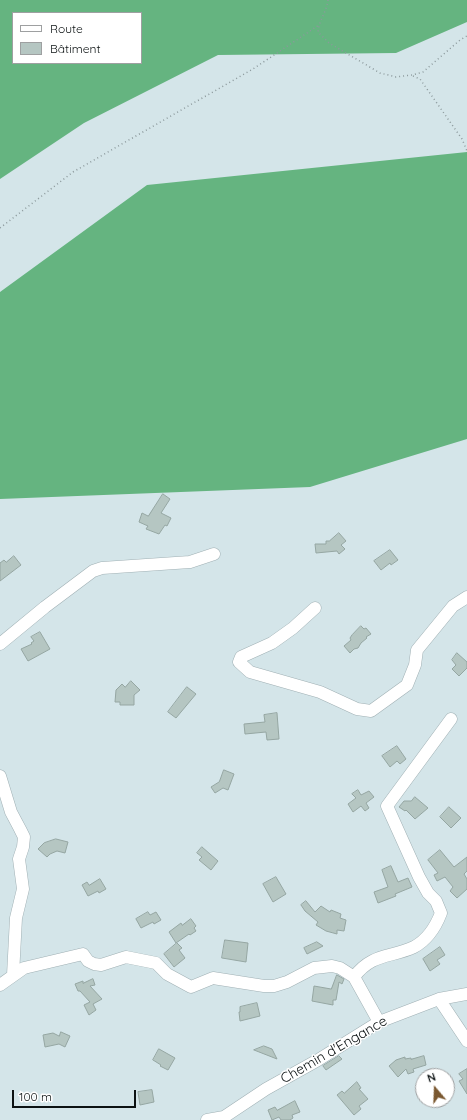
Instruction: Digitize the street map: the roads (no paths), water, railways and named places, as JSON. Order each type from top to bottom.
[{"type":"street","points":[[0,644],[45,607],[93,571],[102,568],[190,562],[214,554]]},
{"type":"street","points":[[315,608],[293,628],[272,643],[241,657],[239,662],[250,672],[320,692],[357,709],[372,711],[407,685],[415,665],[417,650],[452,606],[467,596]]},
{"type":"street","points":[[354,978],[359,970],[377,958],[413,947],[421,942],[435,926],[441,913],[436,901],[428,893],[418,877],[387,806],[451,719]]},
{"type":"street","points":[[0,776],[11,812],[24,837],[23,847],[19,859],[23,889],[16,918],[13,975]]},
{"type":"street","points":[[0,985],[24,968],[83,954],[88,961],[101,965],[126,957],[156,962],[167,974],[191,987],[213,978],[264,986],[274,986],[287,982],[314,968],[332,966],[340,968],[354,978],[379,1022]]},
{"type":"street","name":"Chemin d'Engance","points":[[207,1120],[224,1117],[266,1089],[318,1060],[379,1022],[439,999],[467,994]]},
{"type":"street","points":[[439,999],[467,1041]]}]
